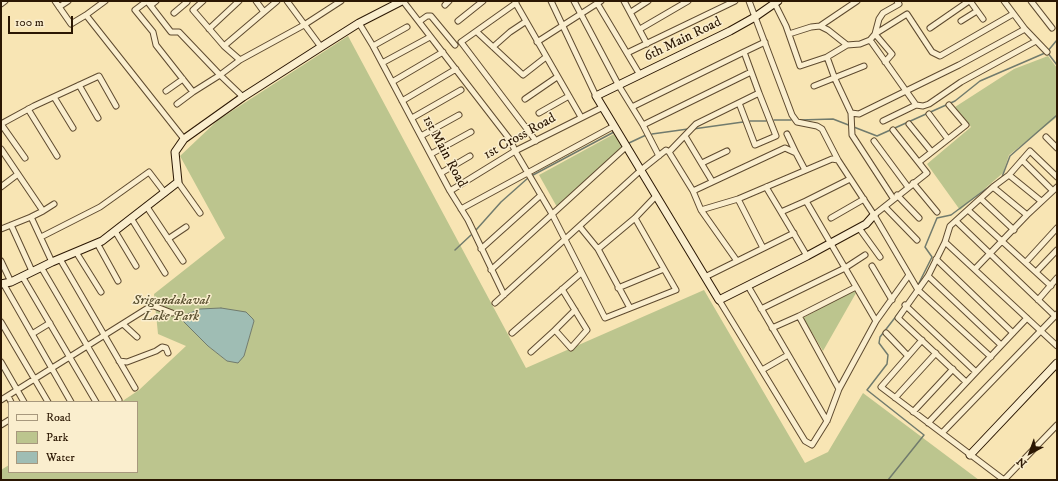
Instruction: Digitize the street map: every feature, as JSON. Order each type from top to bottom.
[{"type":"street","points":[[1,4],[5,1]]},
{"type":"street","points":[[55,1],[71,24],[105,1]]},
{"type":"street","points":[[59,6],[68,1]]},
{"type":"street","points":[[193,92],[156,45],[153,32],[135,10],[147,1],[171,32],[179,32],[243,97]]},
{"type":"street","points":[[151,5],[156,1]]},
{"type":"street","points":[[174,13],[187,1],[224,46],[240,60]]},
{"type":"street","points":[[193,10],[203,1]]},
{"type":"street","points":[[209,28],[239,1]]},
{"type":"street","points":[[256,1],[264,12]]},
{"type":"street","points":[[224,46],[277,1]]},
{"type":"street","points":[[287,1],[321,47]]},
{"type":"street","points":[[177,104],[240,60],[304,25],[341,1]]},
{"type":"street","points":[[200,213],[178,182],[176,152],[184,139],[243,97],[321,47],[359,23],[402,1],[512,141],[515,152],[552,214],[605,318],[676,290],[635,218]]},
{"type":"street","points":[[458,21],[483,1]]},
{"type":"street","points":[[551,1],[596,96],[808,444],[812,445],[815,442],[827,421],[839,389],[876,322],[910,276]]},
{"type":"street","points":[[574,1],[619,86],[660,156]]},
{"type":"street","points":[[624,1],[648,44]]},
{"type":"street","points":[[631,12],[648,1]]},
{"type":"street","points":[[640,29],[688,1]]},
{"type":"street","points":[[627,53],[648,44],[727,3],[735,1]]},
{"type":"street","points":[[749,1],[792,115],[797,122],[817,126],[822,129],[838,160],[874,215],[918,290],[991,357]]},
{"type":"street","points":[[789,34],[810,27],[820,26],[858,1]]},
{"type":"street","points":[[875,34],[879,19],[883,13],[898,3],[906,1]]},
{"type":"street","points":[[930,28],[969,1],[983,19]]},
{"type":"street","points":[[1004,1],[1025,29],[1046,52]]},
{"type":"street","points":[[1032,1],[1052,28]]},
{"type":"street","points":[[536,141],[461,42],[477,32],[515,2],[581,117]]},
{"type":"street","points":[[537,42],[599,2],[640,75]]},
{"type":"street","points":[[775,2],[789,34],[800,66],[827,57],[847,45],[860,44],[870,40],[875,34],[907,14],[932,52],[940,56],[1013,14]]},
{"type":"street","name":"6th Main Road","points":[[596,96],[619,86],[756,17],[775,2]]},
{"type":"street","points":[[961,21],[977,11]]},
{"type":"street","points":[[86,15],[184,139]]},
{"type":"street","points":[[420,22],[427,16],[432,16],[455,45]]},
{"type":"street","points":[[493,47],[510,32],[526,22]]},
{"type":"street","name":"1st Main Road","points":[[359,23],[373,46],[440,173],[461,209],[504,295]]},
{"type":"street","points":[[820,26],[828,30],[847,45]]},
{"type":"street","points":[[373,46],[407,27]]},
{"type":"street","points":[[851,113],[859,114],[1025,29]]},
{"type":"street","points":[[477,32],[523,75],[546,57]]},
{"type":"street","points":[[875,34],[892,54],[885,62]]},
{"type":"street","points":[[382,63],[430,36]]},
{"type":"street","points":[[870,40],[916,105]]},
{"type":"street","points":[[883,121],[916,105],[923,106],[929,104],[961,82],[1036,41]]},
{"type":"street","points":[[632,107],[765,42]]},
{"type":"street","points":[[392,82],[443,52]]},
{"type":"street","points":[[739,103],[755,145],[776,136],[744,52]]},
{"type":"street","points":[[827,57],[835,79],[851,113],[852,135],[895,197],[919,218]]},
{"type":"street","points":[[814,86],[835,79],[864,66]]},
{"type":"street","points":[[402,101],[456,69]]},
{"type":"street","points":[[643,125],[751,72]]},
{"type":"street","points":[[25,158],[1,124],[28,109],[99,76],[116,106]]},
{"type":"street","points":[[525,99],[557,77]]},
{"type":"street","points":[[166,91],[183,79]]},
{"type":"street","points":[[80,85],[98,118]]},
{"type":"street","points":[[412,118],[461,90]]},
{"type":"street","points":[[495,303],[641,170],[666,150],[669,152],[696,124],[759,93]]},
{"type":"street","points":[[539,113],[568,96]]},
{"type":"street","points":[[54,97],[73,128]]},
{"type":"street","points":[[919,162],[947,138],[966,125],[949,105]]},
{"type":"street","name":"1st Cross Road","points":[[450,191],[515,152],[603,107]]},
{"type":"street","points":[[28,109],[57,156]]},
{"type":"street","points":[[929,114],[947,138]]},
{"type":"street","points":[[421,136],[459,116]]},
{"type":"street","points":[[909,124],[931,151]]},
{"type":"street","points":[[461,209],[614,126]]},
{"type":"street","points":[[719,300],[808,256],[866,224],[895,197],[927,172],[893,130]]},
{"type":"street","points":[[431,154],[471,132]]},
{"type":"street","points":[[787,134],[804,170]]},
{"type":"street","points":[[685,136],[712,181]]},
{"type":"street","points":[[1046,137],[1057,148]]},
{"type":"street","points":[[874,141],[908,187]]},
{"type":"street","points":[[491,270],[627,146]]},
{"type":"street","points":[[692,191],[785,148],[796,153]]},
{"type":"street","points":[[702,163],[728,151]]},
{"type":"street","points":[[966,382],[898,318],[905,305],[928,276],[945,242],[949,228],[993,187],[1010,175],[1030,151],[1057,177]]},
{"type":"street","points":[[669,152],[692,191],[701,210],[737,261]]},
{"type":"street","points":[[2,153],[43,211]]},
{"type":"street","points":[[440,173],[470,156]]},
{"type":"street","points":[[701,210],[738,199],[832,159],[838,160]]},
{"type":"street","points":[[975,269],[1055,188],[1022,160]]},
{"type":"street","points":[[41,237],[100,207],[150,172],[165,193]]},
{"type":"street","points":[[1,187],[18,174]]},
{"type":"street","points":[[1010,175],[1041,201]]},
{"type":"street","points":[[782,212],[850,179]]},
{"type":"street","points":[[5,283],[97,243],[147,207],[178,182]]},
{"type":"street","points":[[913,183],[937,212]]},
{"type":"street","points":[[766,187],[808,256]]},
{"type":"street","points":[[993,187],[1027,215]]},
{"type":"street","points":[[481,249],[541,195]]},
{"type":"street","points":[[598,249],[635,218],[656,196]]},
{"type":"street","points":[[738,199],[764,248]]},
{"type":"street","points":[[831,218],[864,199]]},
{"type":"street","points":[[981,199],[1014,230]]},
{"type":"street","points":[[806,201],[876,322]]},
{"type":"street","points":[[1,229],[31,217],[54,204]]},
{"type":"street","points":[[147,207],[183,261]]},
{"type":"street","points":[[885,207],[917,240]]},
{"type":"street","points":[[968,210],[1026,262],[1050,286]]},
{"type":"street","points":[[31,217],[52,262]]},
{"type":"street","points":[[131,218],[165,273]]},
{"type":"street","points":[[942,433],[1056,315],[989,254],[956,221]]},
{"type":"street","points":[[11,225],[32,271]]},
{"type":"street","points":[[168,239],[186,227]]},
{"type":"street","points":[[580,227],[598,249],[630,308]]},
{"type":"street","points":[[859,228],[880,257]]},
{"type":"street","points":[[1026,262],[1057,228]]},
{"type":"street","points":[[115,231],[136,266]]},
{"type":"street","points":[[705,277],[794,233]]},
{"type":"street","points":[[945,242],[1057,346]]},
{"type":"street","points":[[97,243],[118,281]]},
{"type":"street","points":[[1036,272],[1057,250]]},
{"type":"street","points":[[76,252],[101,292]]},
{"type":"street","points":[[761,309],[845,268],[865,255]]},
{"type":"street","points":[[60,259],[136,388]]},
{"type":"street","points":[[936,259],[1013,333]]},
{"type":"street","points":[[1,261],[5,283],[70,401]]},
{"type":"street","points":[[872,266],[892,300]]},
{"type":"street","points":[[42,267],[119,400]]},
{"type":"street","points":[[618,288],[664,269]]},
{"type":"street","points":[[512,333],[581,273]]},
{"type":"street","points":[[22,276],[95,401]]},
{"type":"street","points":[[928,276],[1002,345]]},
{"type":"street","points":[[1038,300],[1057,278]]},
{"type":"street","points":[[748,286],[827,421]]},
{"type":"street","points":[[772,328],[856,287]]},
{"type":"street","points":[[555,330],[571,348],[587,330],[562,289]]},
{"type":"street","points":[[905,305],[976,372]]},
{"type":"street","points":[[1,400],[124,325],[151,306],[172,313]]},
{"type":"street","points":[[531,352],[575,310]]},
{"type":"street","points":[[799,316],[839,389]]},
{"type":"street","points":[[928,423],[1027,318]]},
{"type":"street","points":[[1,322],[47,401]]},
{"type":"street","points":[[32,334],[50,323]]},
{"type":"street","points":[[124,325],[137,337]]},
{"type":"street","points":[[886,333],[908,356]]},
{"type":"street","points":[[922,340],[881,387],[1004,480],[1057,424]]},
{"type":"street","points":[[119,361],[127,362],[156,351],[162,347],[166,348],[168,353]]},
{"type":"street","points":[[895,398],[936,353]]},
{"type":"street","points":[[762,370],[788,355]]},
{"type":"street","points":[[1,362],[23,401]]},
{"type":"street","points":[[970,455],[1057,363]]},
{"type":"street","points":[[913,412],[953,370]]},
{"type":"street","points":[[8,396],[10,401]]},
{"type":"green space","name":"Srigandakaval Lake Park","points":[[348,36],[526,368],[704,290],[805,463],[828,452],[863,393],[979,480],[1,480],[1,470],[8,466],[8,473],[138,473],[138,401],[122,401],[139,390],[186,346],[158,334],[154,294],[225,238],[180,156],[218,120]],"holes":[[[200,309],[254,321],[244,356],[227,361],[208,346],[184,322],[185,315]]]},
{"type":"green space","points":[[1048,56],[1057,68],[1057,117],[1009,155],[1003,173],[960,210],[927,164],[971,127],[955,107],[1014,69]]},
{"type":"green space","points":[[614,134],[622,148],[557,207],[539,175]]},
{"type":"green space","points":[[854,290],[856,293],[823,351],[803,318]]},
{"type":"water","points":[[221,308],[246,312],[254,321],[244,356],[238,363],[227,361],[208,346],[183,321],[185,315],[200,309]]},
{"type":"waterway","points":[[1057,40],[1047,52],[1057,65]]},
{"type":"waterway","points":[[800,120],[833,119],[877,136],[955,101],[980,81],[1045,53]]},
{"type":"waterway","points":[[917,287],[932,257],[925,247],[937,218],[951,215],[1002,177],[1010,156],[1057,115]]},
{"type":"waterway","points":[[774,120],[791,120]]},
{"type":"waterway","points":[[750,121],[766,121]]},
{"type":"waterway","points":[[693,129],[743,122]]},
{"type":"waterway","points":[[652,134],[688,129]]},
{"type":"waterway","points":[[533,175],[614,132],[622,146]]},
{"type":"waterway","points":[[629,143],[646,135]]},
{"type":"waterway","points":[[476,230],[501,202],[528,178]]},
{"type":"waterway","points":[[455,250],[471,235]]},
{"type":"waterway","points":[[888,480],[924,435],[867,390],[887,364],[888,355],[879,343],[880,337],[904,306]]}]
